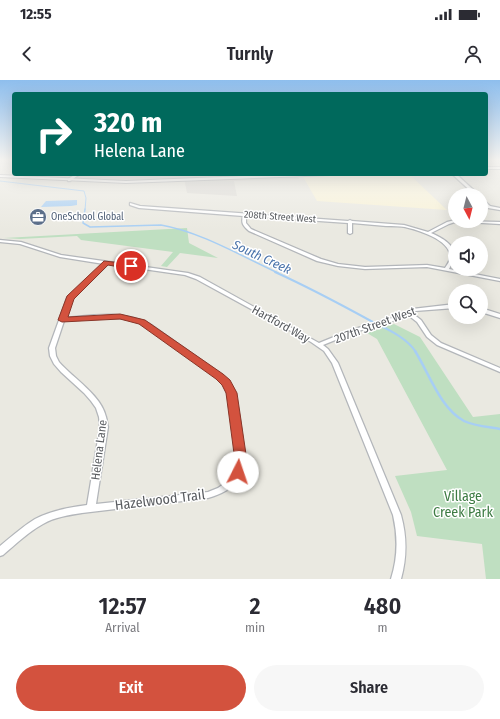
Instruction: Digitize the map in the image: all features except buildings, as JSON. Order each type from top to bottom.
[{"type":"street","name":"208th Street West","points":[[131,204],[139,207],[350,221],[401,226],[429,233],[444,242],[451,250],[452,257],[447,269]]},
{"type":"street","points":[[488,205],[491,208],[500,208]]},
{"type":"street","points":[[245,214],[243,221],[250,230],[322,261],[358,268],[417,265],[447,269],[500,280]]},
{"type":"street","points":[[350,221],[350,232]]},
{"type":"street","points":[[488,222],[500,223]]},
{"type":"street","points":[[429,233],[448,223]]},
{"type":"street","name":"Hartford Way","points":[[0,241],[21,243],[60,256],[186,274],[198,278],[326,350],[335,363],[397,515],[401,532],[402,550],[396,579]]},
{"type":"street","name":"Helena Lane","points":[[91,508],[104,419],[98,405],[58,365],[54,359],[53,347],[70,298],[107,263]]},
{"type":"street","name":"207th Street West","points":[[319,345],[414,310],[448,306]]},
{"type":"street","points":[[488,312],[500,316]]},
{"type":"street","points":[[408,313],[419,321],[435,341],[449,349],[500,370]]},
{"type":"street","name":"Hazelwood Trail","points":[[0,552],[19,535],[40,521],[61,513],[91,508],[203,496],[216,493],[229,485],[238,473],[241,461],[232,399],[226,383],[220,376],[145,323],[120,317],[62,320]]},
{"type":"shaded area","points":[[185,183],[234,183],[237,196],[187,193]]},
{"type":"shaded area","points":[[307,183],[419,183],[447,210],[317,201]]},
{"type":"green space","points":[[187,228],[189,243],[218,258],[180,253],[167,267],[161,266],[173,252],[81,240],[77,236],[20,239],[4,238]]},
{"type":"green space","name":"Village Creek Park","points":[[394,324],[420,337],[473,417],[500,414],[500,579],[486,579],[482,544],[417,536],[411,512],[395,476],[447,470],[377,339],[367,333]]},
{"type":"water","points":[[77,200],[77,205],[41,207],[46,201]]},
{"type":"waterway","name":"South Creek","points":[[19,183],[84,191],[86,198],[85,210]]},
{"type":"waterway","name":"South Creek","points":[[85,209],[83,223],[90,227],[161,225],[176,228],[206,239],[278,273]]},
{"type":"waterway","name":"South Creek","points":[[275,272],[390,330],[407,342],[416,352]]},
{"type":"waterway","name":"South Creek","points":[[415,351],[448,408],[464,421],[500,429]]},
{"type":"place","name":"OneSchool Global","points":[[38,217]]},
{"type":"route","points":[[131,266],[107,263],[70,298],[62,320],[111,316],[129,318],[145,323],[220,376],[232,393],[241,461],[238,472]]}]
